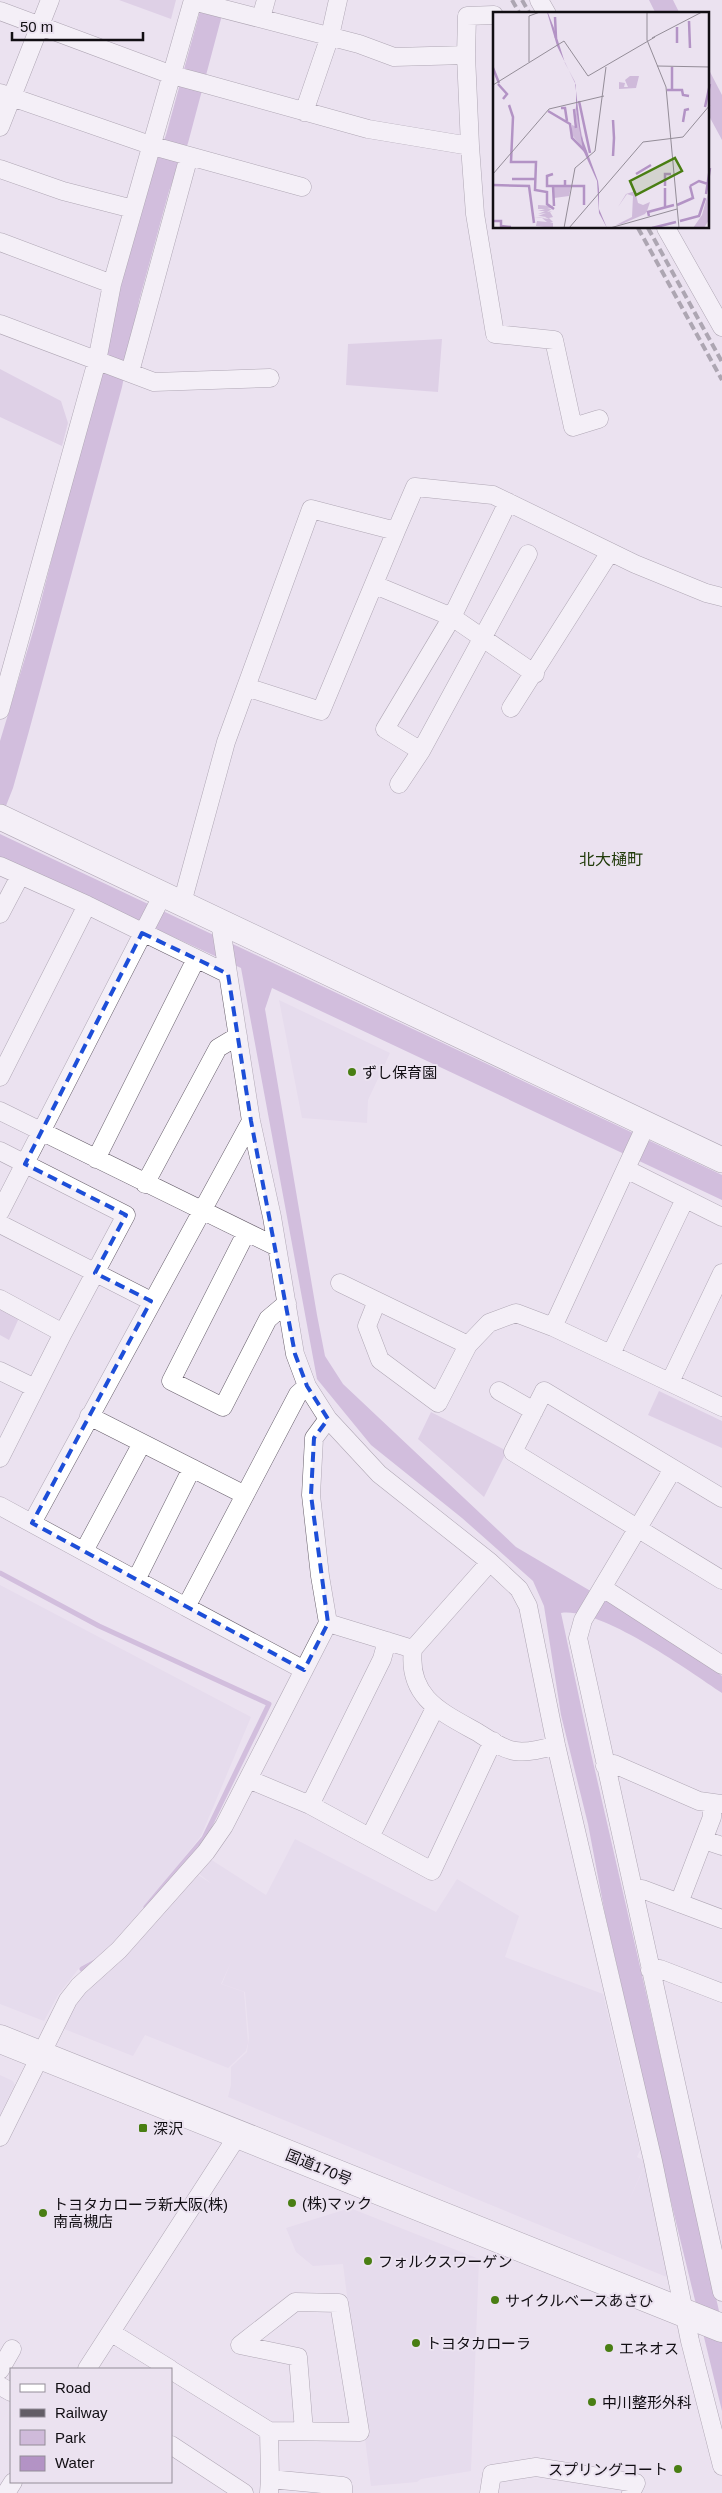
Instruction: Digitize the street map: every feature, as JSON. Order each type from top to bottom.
[{"type":"highway","name":"国道170号","points":[[0,2039],[722,2328]]},
{"type":"street","points":[[0,127],[6,95],[40,26],[50,0]]},
{"type":"street","points":[[0,710],[97,361],[112,284],[153,146],[193,0],[330,36],[394,57],[466,55]]},
{"type":"street","points":[[261,18],[266,0]]},
{"type":"street","points":[[304,112],[330,36],[338,0]]},
{"type":"street","points":[[539,0],[546,12]]},
{"type":"street","points":[[0,11],[172,75],[368,129],[470,146]]},
{"type":"street","points":[[493,15],[467,16],[466,55],[470,146],[476,214],[495,334],[554,340],[573,427],[598,419]]},
{"type":"street","points":[[6,95],[153,146],[302,187]]},
{"type":"street","points":[[130,372],[189,156]]},
{"type":"street","points":[[0,169],[63,191],[133,209]]},
{"type":"street","points":[[667,229],[722,327]]},
{"type":"street","points":[[0,242],[112,284]]},
{"type":"street","points":[[0,324],[154,382],[270,378]]},
{"type":"street","points":[[246,687],[321,711],[415,487],[493,495],[610,552],[706,593],[722,597]]},
{"type":"street","points":[[421,751],[385,729],[452,616],[508,502]]},
{"type":"street","points":[[0,1212],[144,931],[167,901],[311,508],[396,531]]},
{"type":"street","points":[[511,708],[610,552]]},
{"type":"street","points":[[399,784],[421,751],[483,640],[528,554]]},
{"type":"street","points":[[375,586],[452,616],[483,640],[534,674]]},
{"type":"street","points":[[0,817],[222,929],[644,1129],[722,1160]]},
{"type":"street","points":[[0,866],[144,931],[196,959],[228,972]]},
{"type":"street","points":[[0,914],[20,876]]},
{"type":"street","points":[[0,1076],[87,905]]},
{"type":"street","points":[[222,929],[251,1121],[277,1248],[295,1354],[307,1386],[328,1419],[379,1474],[490,1562],[519,1589],[528,1606],[556,1745],[653,2161],[690,2340],[722,2466]]},
{"type":"street","points":[[96,1160],[196,959]]},
{"type":"street","points":[[145,1184],[218,1048],[238,1036]]},
{"type":"street","points":[[0,1111],[277,1248]]},
{"type":"street","points":[[32,1522],[251,1121]]},
{"type":"street","points":[[553,1327],[644,1129]]},
{"type":"street","points":[[0,1151],[126,1215],[2,1449]]},
{"type":"street","points":[[628,1165],[685,1199],[722,1217]]},
{"type":"street","points":[[611,1354],[685,1199]]},
{"type":"street","points":[[0,1224],[151,1301]]},
{"type":"street","points":[[246,1233],[171,1381],[223,1407],[268,1319],[287,1303]]},
{"type":"street","points":[[670,1382],[722,1272]]},
{"type":"street","points":[[340,1282],[468,1345]]},
{"type":"street","points":[[0,1299],[63,1333]]},
{"type":"street","points":[[377,1300],[367,1326],[380,1360],[438,1403],[468,1345],[489,1323],[516,1313],[553,1327],[722,1407]]},
{"type":"street","points":[[0,1371],[35,1388]]},
{"type":"street","points":[[186,1607],[298,1394],[307,1386]]},
{"type":"street","points":[[499,1391],[534,1411]]},
{"type":"street","points":[[722,1498],[544,1391],[513,1452],[722,1580]]},
{"type":"street","points":[[89,1416],[245,1495]]},
{"type":"street","points":[[0,2137],[39,2055],[68,2000],[79,1986],[119,1950],[206,1852],[224,1826],[328,1623],[320,1576],[311,1495],[314,1438],[328,1419]]},
{"type":"street","points":[[84,1551],[142,1443]]},
{"type":"street","points":[[136,1580],[192,1468]]},
{"type":"street","points":[[673,1469],[583,1620],[578,1638],[722,2292]]},
{"type":"street","points":[[0,1506],[304,1670]]},
{"type":"street","points":[[490,1562],[413,1649],[411,1663],[420,1691],[435,1708],[493,1742],[514,1751],[533,1752],[556,1745]]},
{"type":"street","points":[[601,1590],[722,1664]]},
{"type":"street","points":[[328,1623],[413,1649]]},
{"type":"street","points":[[310,1805],[382,1659],[387,1641]]},
{"type":"street","points":[[370,1837],[435,1708]]},
{"type":"street","points":[[248,1779],[310,1805],[432,1871],[493,1742]]},
{"type":"street","points":[[605,1766],[614,1764],[699,1801],[717,1804],[679,1903]]},
{"type":"street","points":[[704,1840],[722,1846]]},
{"type":"street","points":[[635,1890],[642,1889],[722,1920]]},
{"type":"street","points":[[650,1970],[660,1969],[722,1993]]},
{"type":"street","points":[[88,2368],[238,2135]]},
{"type":"street","points":[[172,2371],[269,2431],[360,2432],[339,2303],[295,2302],[240,2346],[298,2357],[304,2431]]},
{"type":"street","points":[[112,2333],[168,2368]]},
{"type":"street","points":[[0,2370],[12,2349]]},
{"type":"street","points":[[269,2431],[270,2486],[343,2486],[343,2493]]},
{"type":"street","points":[[172,2445],[244,2493]]},
{"type":"street","points":[[489,2493],[492,2474],[536,2467],[636,2483],[631,2493]]},
{"type":"highlighted area","points":[[142,933],[228,974],[251,1121],[295,1354],[307,1386],[328,1419],[314,1438],[311,1495],[328,1623],[304,1670],[32,1523],[151,1301],[95,1273],[126,1215],[25,1164]]},
{"type":"shaded area","points":[[279,1000],[390,1053],[368,1100],[367,1123],[302,1118]]},
{"type":"shaded area","points":[[0,1585],[251,1717],[201,1836],[112,1949],[80,1967],[58,1995],[44,2021],[0,2004]]},
{"type":"shaded area","points":[[295,1839],[436,1912],[457,1879],[519,1916],[505,1957],[603,1994],[640,2150],[637,2157],[646,2162],[626,2207],[647,2161],[669,2278],[228,2097],[231,2085],[231,2067],[247,2052],[249,2037],[245,1992],[222,1984],[231,1962],[221,1984],[244,1992],[248,2043],[246,2051],[228,2068],[145,2035],[133,2056],[59,2027],[75,1997],[108,1973],[195,1873],[212,1884],[198,1873],[207,1857],[266,1895]]},
{"type":"shaded area","points":[[0,2075],[13,2081],[16,2088],[0,2124]]},
{"type":"shaded area","points":[[350,2208],[479,2259],[471,2471],[421,2479],[417,2482],[371,2486],[343,2264],[313,2266],[296,2252],[286,2228]]},
{"type":"green space","points":[[119,0],[176,0],[171,19]]},
{"type":"green space","points":[[442,339],[438,392],[346,385],[348,344]]},
{"type":"green space","points":[[0,369],[61,401],[68,423],[62,446],[0,417]]},
{"type":"green space","points":[[0,1308],[19,1318],[9,1340],[0,1335]]},
{"type":"green space","points":[[659,1391],[722,1421],[722,1448],[648,1415]]},
{"type":"green space","points":[[431,1412],[507,1451],[484,1497],[418,1439]]},
{"type":"water","points":[[203,0],[226,0],[188,143],[169,191],[139,301],[122,387],[13,788],[0,821],[0,741],[35,625],[145,191],[166,135]]},
{"type":"water","points":[[649,0],[673,0],[679,12],[655,12]]},
{"type":"water","points":[[710,72],[722,95],[722,140],[710,118]]},
{"type":"water","points":[[0,834],[722,1175],[722,1200],[272,988],[265,1009],[317,1315],[325,1356],[343,1384],[516,1547],[638,1619],[722,1676],[722,1693],[666,1656],[620,1630],[598,1620],[578,1614],[561,1613],[591,1753],[722,2324],[722,2411],[673,2210],[605,1914],[588,1824],[561,1715],[544,1606],[533,1581],[462,1518],[371,1445],[317,1379],[241,968],[0,857]]},
{"type":"waterway","points":[[0,1573],[99,1626],[269,1704],[204,1838],[146,1907]]},
{"type":"waterway","points":[[82,1969],[95,1962]]},
{"type":"railway","points":[[512,0],[519,12]]},
{"type":"railway","points":[[522,0],[529,12]]},
{"type":"railway","points":[[639,229],[722,380]]},
{"type":"railway","points":[[649,229],[722,362]]},
{"type":"place","name":"ずし保育園","points":[[352,1072]]},
{"type":"place","name":"深沢","points":[[143,2128]]},
{"type":"place","name":"(株)マック","points":[[292,2203]]},
{"type":"place","name":"トヨタカローラ新大阪(株) 南高槻店","points":[[43,2213]]},
{"type":"place","name":"フォルクスワーゲン","points":[[368,2261]]},
{"type":"place","name":"サイクルベースあさひ","points":[[495,2300]]},
{"type":"place","name":"トヨタカローラ","points":[[416,2343]]},
{"type":"place","name":"エネオス","points":[[609,2348]]},
{"type":"place","name":"中川整形外科","points":[[592,2402]]},
{"type":"place","name":"スプリングコート","points":[[678,2469]]},
{"type":"district","name":"北大樋町","points":[[611,859]]}]
